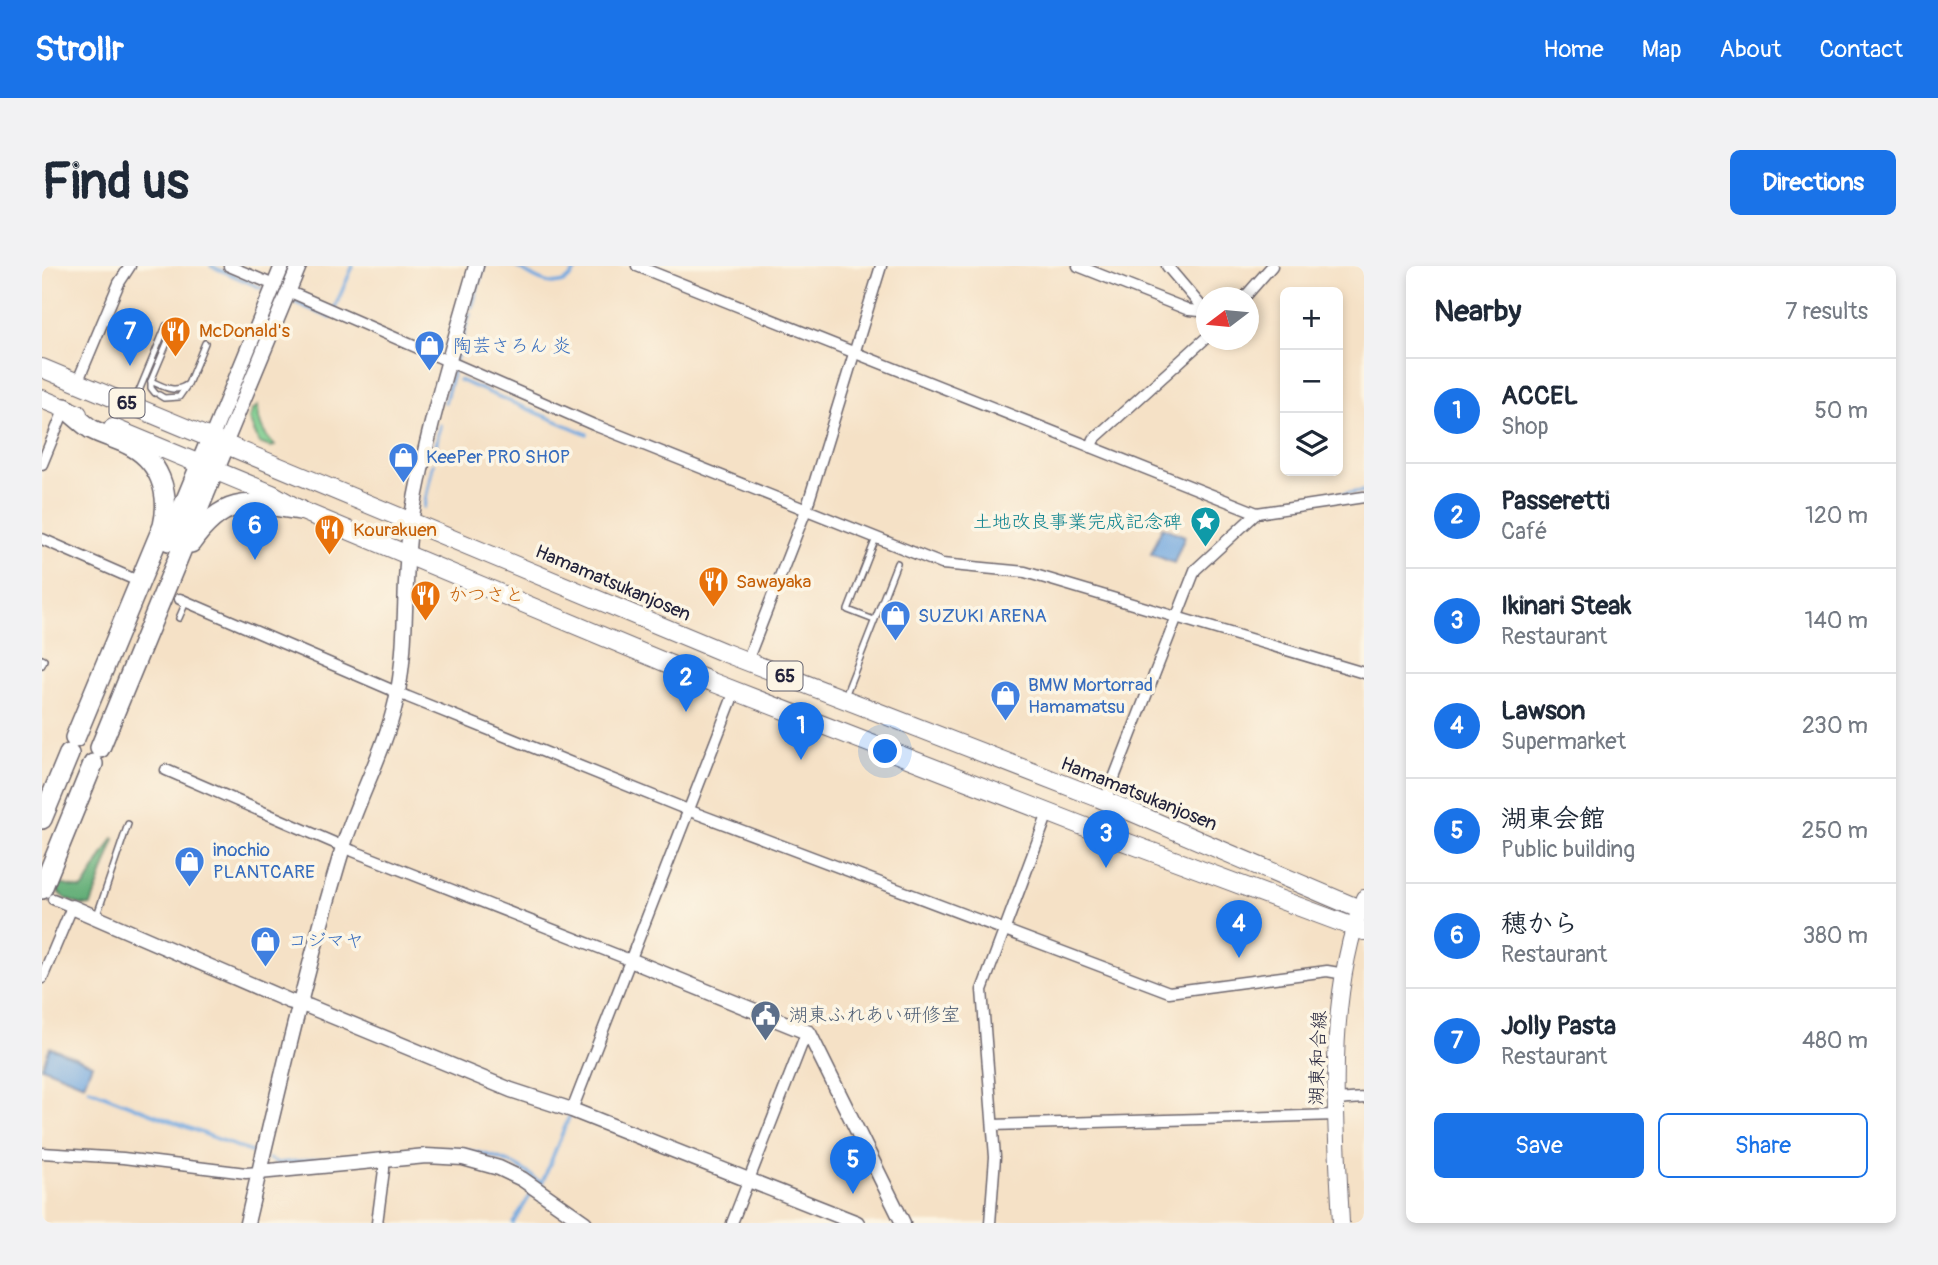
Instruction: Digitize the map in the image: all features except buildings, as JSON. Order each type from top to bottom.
[{"type":"highway","points":[[42,819],[163,526],[165,515],[166,493],[158,472],[145,455],[126,443],[92,429],[65,408]]},
{"type":"highway","points":[[104,669],[131,633],[218,441]]},
{"type":"highway","points":[[47,894],[97,756],[174,569],[207,467]]},
{"type":"highway","points":[[174,569],[209,520],[229,508],[253,503],[300,510]]},
{"type":"main road","name":"Hamamatsukanjosen","points":[[42,368],[747,661],[1105,801],[1361,915]]},
{"type":"main road","name":"65","points":[[42,399],[272,494],[300,510],[735,691],[1048,813],[1361,915]]},
{"type":"main road","name":"湖東和合線","points":[[1341,1223],[1336,1108],[1337,1040],[1345,974],[1361,915]]},
{"type":"street","points":[[77,383],[119,283],[130,266]]},
{"type":"street","points":[[229,266],[594,425],[942,564],[1025,572],[1364,673]]},
{"type":"street","points":[[281,288],[282,266]]},
{"type":"street","points":[[218,441],[281,288],[299,266]]},
{"type":"street","points":[[247,1223],[299,1004],[344,846],[389,727],[398,693],[411,522],[429,436],[476,266]]},
{"type":"street","points":[[637,266],[1257,513],[1364,497]]},
{"type":"street","points":[[747,661],[806,510],[881,266]]},
{"type":"street","points":[[1078,266],[1196,311]]},
{"type":"street","points":[[1167,266],[1196,300]]},
{"type":"street","points":[[1254,287],[1272,266]]},
{"type":"street","points":[[1091,447],[1094,439],[1196,347]]},
{"type":"street","points":[[42,464],[65,408]]},
{"type":"street","points":[[1105,801],[1195,570],[1257,513]]},
{"type":"street","points":[[42,540],[131,578]]},
{"type":"street","points":[[183,600],[398,693],[689,810],[1169,992],[1327,971],[1345,974]]},
{"type":"street","points":[[572,1110],[735,691]]},
{"type":"street","points":[[166,770],[344,846],[807,1031],[815,1041],[903,1223]]},
{"type":"street","points":[[989,1223],[995,1157],[982,990],[1048,813]]},
{"type":"street","points":[[47,894],[96,918],[299,1004],[511,1090],[572,1110],[857,1223]]},
{"type":"street","points":[[42,978],[72,907]]},
{"type":"street","points":[[732,1223],[807,1031]]},
{"type":"street","points":[[993,1125],[1336,1108],[1364,1098]]},
{"type":"street","points":[[42,1153],[123,1158],[246,1173],[438,1156],[463,1158],[488,1164],[522,1179],[586,1223]]},
{"type":"street","points":[[377,1223],[384,1160]]},
{"type":"lane","points":[[132,406],[169,328],[151,381],[151,388],[164,398],[179,397],[188,384],[205,343]]},
{"type":"lane","points":[[151,381],[170,389],[183,388],[188,384]]},
{"type":"lane","points":[[874,620],[848,610],[876,538]]},
{"type":"lane","points":[[844,699],[897,563]]},
{"type":"lane","points":[[180,618],[183,600]]},
{"type":"lane","points":[[42,659],[42,665]]},
{"type":"lane","points":[[96,918],[128,824]]},
{"type":"green space","points":[[258,406],[262,428],[275,446],[259,443],[249,419],[252,410]]},
{"type":"green space","points":[[113,838],[115,839],[91,905],[78,904],[61,895],[58,887],[61,884],[81,889],[85,886]]},
{"type":"water","points":[[1162,527],[1185,536],[1174,563],[1151,554]]},
{"type":"water","points":[[50,1047],[92,1064],[84,1084],[42,1067]]},
{"type":"waterway","points":[[211,266],[261,288]]},
{"type":"waterway","points":[[335,307],[353,266]]},
{"type":"waterway","points":[[472,307],[484,266]]},
{"type":"waterway","points":[[515,266],[549,283],[564,281],[572,276],[578,266]]},
{"type":"waterway","points":[[296,303],[331,318],[332,315]]},
{"type":"waterway","points":[[456,360],[470,314]]},
{"type":"waterway","points":[[445,402],[453,372]]},
{"type":"waterway","points":[[459,380],[587,434]]},
{"type":"waterway","points":[[434,457],[440,425]]},
{"type":"waterway","points":[[424,507],[433,464]]},
{"type":"waterway","points":[[1258,506],[1364,491]]},
{"type":"waterway","points":[[89,1089],[256,1154]]},
{"type":"waterway","points":[[539,1181],[542,1183],[569,1117]]},
{"type":"waterway","points":[[424,1149],[454,1149],[485,1154],[515,1165],[539,1182]]},
{"type":"waterway","points":[[269,1159],[278,1163],[413,1150]]},
{"type":"waterway","points":[[513,1223],[531,1194]]},
{"type":"place","name":"McDonald's","points":[[176,358]]},
{"type":"place","name":"Jolly Pasta","points":[[130,366]]},
{"type":"place","name":"陶芸さろん 炎","points":[[430,373]]},
{"type":"place","name":"KeePer PRO SHOP","points":[[403,484]]},
{"type":"place","name":"土地改良事業完成記念碑","points":[[1205,549]]},
{"type":"place","name":"Kourakuen","points":[[330,557]]},
{"type":"place","name":"穂から","points":[[255,560]]},
{"type":"place","name":"Sawayaka","points":[[713,609]]},
{"type":"place","name":"かつさと","points":[[425,622]]},
{"type":"place","name":"SUZUKI ARENA","points":[[895,643]]},
{"type":"place","name":"Passeretti","points":[[686,712]]},
{"type":"place","name":"BMW Mortorrad Hamamatsu","points":[[1005,723]]},
{"type":"place","name":"ACCEL","points":[[801,760]]},
{"type":"place","name":"Ikinari Steak","points":[[1106,868]]},
{"type":"place","name":"inochio PLANTCARE","points":[[190,888]]},
{"type":"place","name":"Lawson","points":[[1239,958]]},
{"type":"place","name":"コジマヤ","points":[[265,968]]},
{"type":"place","name":"湖東ふれあい研修室","points":[[766,1042]]},
{"type":"place","name":"湖東会館","points":[[853,1194]]}]
